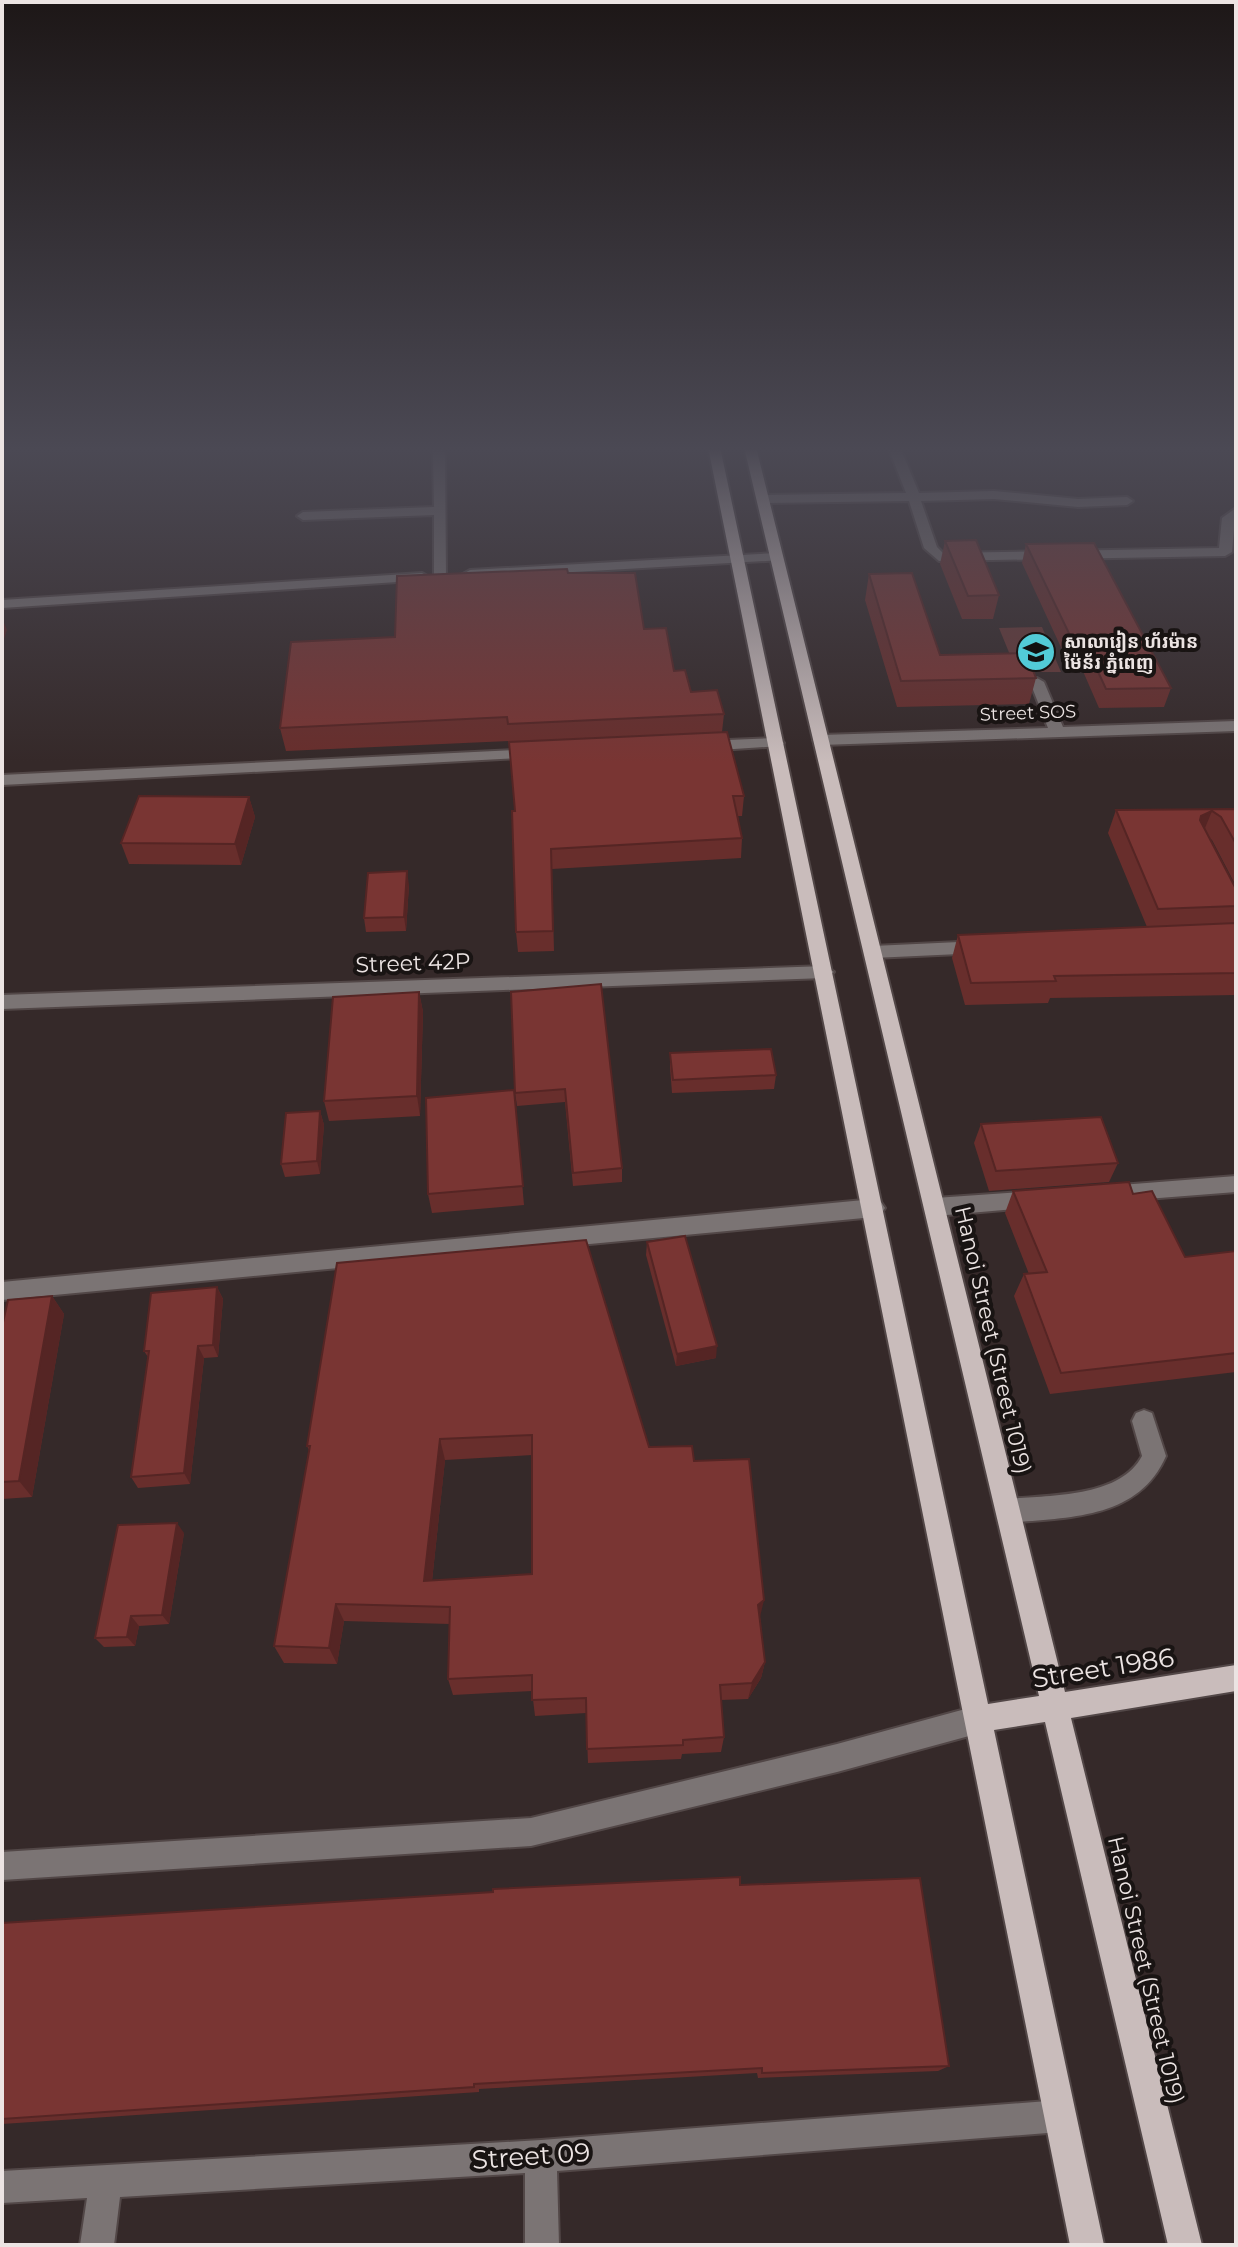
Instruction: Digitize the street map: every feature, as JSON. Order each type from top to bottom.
[{"type":"main road","points":[[738,552],[1087,2245]]},
{"type":"main road","name":"Hanoi Street (Street 1019)","points":[[776,552],[1057,1705],[1185,2245]]},
{"type":"main road","name":"Street 1986","points":[[980,1719],[1236,1678]]},
{"type":"street","points":[[441,552],[441,575]]},
{"type":"street","points":[[934,552],[939,557],[1225,552]]},
{"type":"street","points":[[2,604],[777,557]]},
{"type":"street","points":[[1037,682],[1057,732]]},
{"type":"street","name":"Street SOS","points":[[821,740],[1236,726]]},
{"type":"street","points":[[681,747],[776,743]]},
{"type":"street","points":[[2,780],[555,753]]},
{"type":"street","points":[[873,952],[1000,947]]},
{"type":"street","name":"Street 42P","points":[[2,1002],[825,972]]},
{"type":"street","points":[[1093,1195],[1236,1184]]},
{"type":"street","points":[[935,1207],[1062,1197]]},
{"type":"street","points":[[2,1291],[874,1208]]},
{"type":"street","points":[[1008,1511],[1097,1502],[1123,1489],[1148,1469],[1154,1456],[1144,1421]]},
{"type":"street","points":[[2,1866],[531,1832],[837,1758],[980,1719]]},
{"type":"street","name":"Street 09","points":[[2,2187],[541,2156],[1060,2116]]},
{"type":"street","points":[[541,2156],[542,2245]]},
{"type":"street","points":[[97,2245],[106,2181]]},
{"type":"shaded area","points":[[1042,627],[1061,672],[1017,672],[999,628]]},
{"type":"building","points":[[950,552],[981,552],[999,595],[968,596]]},
{"type":"building","points":[[1030,552],[1099,552],[1171,688],[1106,689],[1088,650],[1077,650]]},
{"type":"building","points":[[567,569],[568,573],[635,573],[644,629],[666,628],[674,671],[685,670],[691,692],[717,690],[724,714],[508,724],[507,717],[280,728],[291,642],[395,637],[397,576]]},
{"type":"building","points":[[912,573],[940,655],[1026,653],[1036,678],[901,681],[869,574]]},
{"type":"building","points":[[727,732],[744,796],[733,796],[742,838],[551,849],[553,931],[516,932],[512,811],[515,811],[509,742]]},
{"type":"building","points":[[139,796],[249,797],[235,844],[121,843]]},
{"type":"building","points":[[1236,809],[1236,844],[1221,817],[1212,811],[1201,816],[1200,820],[1236,889],[1236,906],[1158,909],[1116,810]]},
{"type":"building","points":[[407,871],[404,917],[364,918],[368,873]]},
{"type":"building","points":[[1236,923],[1236,973],[1054,976],[1056,981],[971,983],[958,935]]},
{"type":"building","points":[[601,984],[622,1168],[573,1173],[565,1089],[515,1093],[511,992]]},
{"type":"building","points":[[419,992],[417,1096],[324,1101],[333,997]]},
{"type":"building","points":[[771,1049],[776,1075],[673,1080],[670,1053]]},
{"type":"building","points":[[514,1090],[523,1186],[428,1194],[426,1098]]},
{"type":"building","points":[[320,1111],[317,1161],[281,1164],[286,1113]]},
{"type":"building","points":[[1101,1117],[1118,1163],[996,1171],[981,1124]]},
{"type":"building","points":[[1129,1182],[1133,1194],[1152,1191],[1185,1257],[1236,1251],[1236,1353],[1061,1373],[1024,1274],[1047,1272],[1013,1191]]},
{"type":"building","points":[[685,1236],[717,1346],[677,1354],[647,1242]]},
{"type":"building","points":[[586,1240],[649,1447],[692,1446],[694,1461],[749,1459],[764,1600],[758,1605],[765,1662],[752,1683],[720,1685],[724,1737],[683,1740],[683,1745],[587,1749],[586,1698],[532,1700],[532,1675],[448,1679],[450,1607],[336,1604],[329,1648],[274,1646],[310,1446],[307,1446],[337,1263]],"holes":[[[532,1435],[532,1574],[424,1581],[440,1439]]]},
{"type":"building","points":[[217,1287],[213,1345],[198,1346],[184,1473],[131,1477],[149,1351],[144,1351],[151,1293]]},
{"type":"building","points":[[52,1296],[19,1481],[2,1482],[2,1327],[8,1300]]},
{"type":"building","points":[[177,1523],[162,1615],[131,1616],[127,1637],[95,1638],[118,1525]]},
{"type":"building","points":[[740,1877],[740,1885],[920,1878],[949,2066],[762,2073],[762,2068],[474,2084],[474,2087],[2,2119],[2,1923],[493,1892],[493,1889]]},
{"type":"place","name":"សាលារៀន ហ័រម៉ាន ម៉ៃន័រ ភ្នំពេញ","points":[[1036,652]]}]
